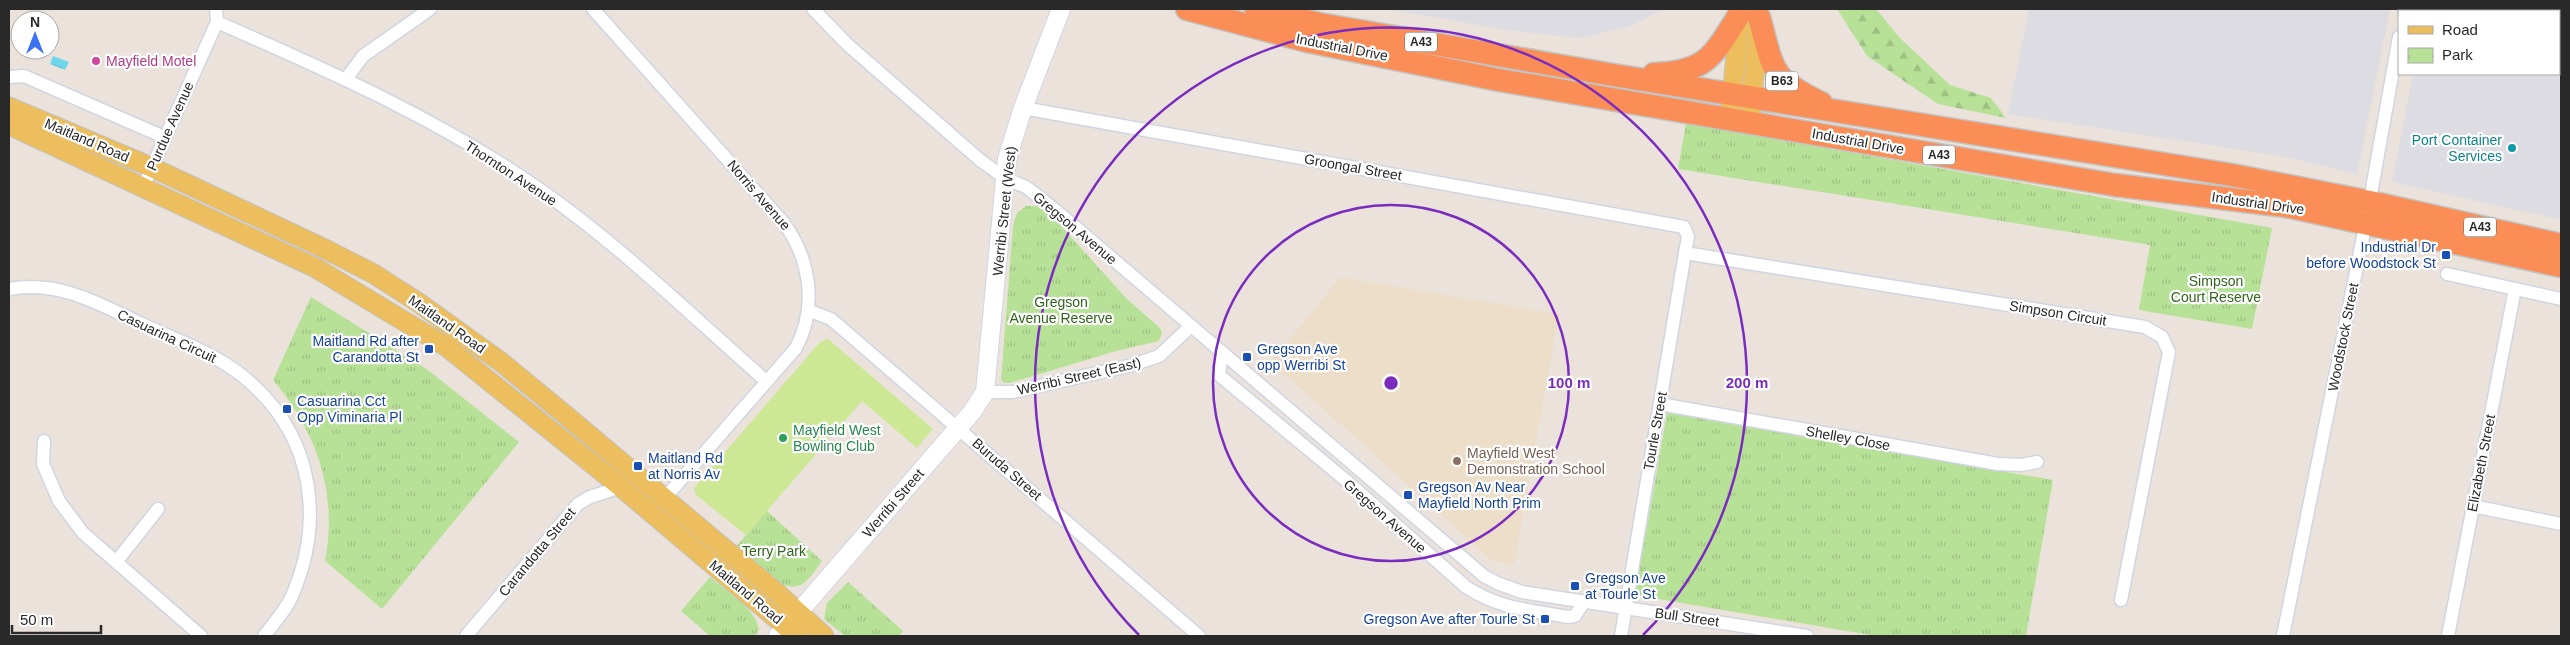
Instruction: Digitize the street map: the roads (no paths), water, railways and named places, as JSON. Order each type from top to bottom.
[{"type":"highway","name":"Industrial Drive","points":[[1187,9],[1307,41],[1499,80],[2115,185],[2286,206],[2368,212],[2561,245]]},
{"type":"highway","name":"Industrial Drive","points":[[1256,9],[1319,24],[1613,75],[2232,174],[2561,266]]},
{"type":"highway","points":[[1613,75],[1674,73],[1700,65],[1718,48],[1749,12]]},
{"type":"highway","name":"B63","points":[[1749,12],[1781,80],[1805,95],[1843,112]]},
{"type":"main road","name":"Werribi Street (West)","points":[[986,392],[1007,159],[1023,108],[1062,9]]},
{"type":"main road","points":[[1051,39],[1067,9]]},
{"type":"main road","points":[[1740,121],[1744,96],[1749,12]]},
{"type":"main road","name":"Maitland Road","points":[[9,108],[151,167],[323,248],[374,274],[419,303],[501,362],[665,498],[790,628]]},
{"type":"main road","name":"Maitland Road","points":[[9,125],[316,268],[409,323],[447,347],[621,487],[790,628],[824,636]]},
{"type":"main road","name":"Werribi Street","points":[[790,628],[959,427],[986,392]]},
{"type":"street","name":"Purdue Avenue","points":[[143,187],[217,22],[216,9]]},
{"type":"street","points":[[346,79],[363,56],[430,9]]},
{"type":"street","name":"Norris Avenue","points":[[594,9],[778,215],[796,240],[806,266],[810,311],[805,332],[796,348],[665,498]]},
{"type":"street","name":"Gregson Avenue","points":[[813,9],[848,45],[980,160],[1006,179],[1026,187],[1060,213],[1484,576],[1497,584],[1515,590],[1625,609]]},
{"type":"street","name":"Thornton Avenue","points":[[217,22],[346,79],[446,131],[542,191],[600,235],[766,381]]},
{"type":"street","name":"Woodstock Street","points":[[2283,636],[2368,212],[2398,43]]},
{"type":"street","points":[[9,77],[24,76],[164,137]]},
{"type":"street","name":"Groongal Street","points":[[1023,108],[1684,227]]},
{"type":"street","name":"Tourle Street","points":[[1621,636],[1688,236],[1684,227]]},
{"type":"street","name":"Simpson Circuit","points":[[1685,253],[2145,327],[2162,337],[2169,352],[2121,600]]},
{"type":"street","points":[[2447,274],[2561,299]]},
{"type":"street","name":"Casuarina Circuit","points":[[9,289],[30,286],[56,288],[98,303],[210,355],[253,384],[281,417],[304,463],[311,512],[309,545],[292,598],[264,636]]},
{"type":"street","name":"Elizabeth Street","points":[[2448,636],[2515,289]]},
{"type":"street","name":"Buruda Street","points":[[810,311],[831,319],[959,427],[1199,636]]},
{"type":"street","name":"Werribi Street (East)","points":[[986,392],[1013,392],[1132,366],[1159,356],[1191,326]]},
{"type":"street","name":"Gregson Avenue","points":[[1222,353],[1219,375],[1349,483],[1466,587],[1486,600],[1503,606],[1568,617],[1575,616],[1584,602]]},
{"type":"street","name":"Shelley Close","points":[[1660,404],[1998,464],[2022,465],[2037,462]]},
{"type":"street","points":[[44,441],[43,464],[59,500],[83,533],[202,636]]},
{"type":"street","name":"Carandotta Street","points":[[468,636],[578,504],[595,495],[621,487]]},
{"type":"street","points":[[2473,506],[2561,524]]},
{"type":"street","points":[[116,562],[158,509]]},
{"type":"street","name":"Bull Street","points":[[1625,609],[1694,617],[1807,636]]},
{"type":"water","points":[[60,59],[69,62],[65,70],[50,64],[52,60]]},
{"type":"place","name":"Mayfield Motel","points":[[96,61]]},
{"type":"place","name":"Port Container Services","points":[[2512,148]]},
{"type":"place","name":"Industrial Dr before Woodstock St","points":[[2446,255]]},
{"type":"place","name":"Maitland Rd after Carandotta St","points":[[429,349]]},
{"type":"place","name":"Gregson Ave opp Werribi St","points":[[1247,357]]},
{"type":"place","name":"Casuarina Cct Opp Viminaria Pl","points":[[287,409]]},
{"type":"place","name":"Mayfield West Bowling Club","points":[[783,438]]},
{"type":"place","name":"Mayfield West Demonstration School","points":[[1457,461]]},
{"type":"place","name":"Maitland Rd at Norris Av","points":[[638,466]]},
{"type":"place","name":"Gregson Av Near Mayfield North Prim","points":[[1408,495]]},
{"type":"place","name":"Gregson Ave at Tourle St","points":[[1575,586]]},
{"type":"place","name":"Gregson Ave after Tourle St","points":[[1545,619]]},
{"type":"park label","name":"Simpson Court Reserve","points":[[2216,290]]},
{"type":"park label","name":"Gregson Avenue Reserve","points":[[1061,310]]},
{"type":"park label","name":"Terry Park","points":[[774,551]]}]
